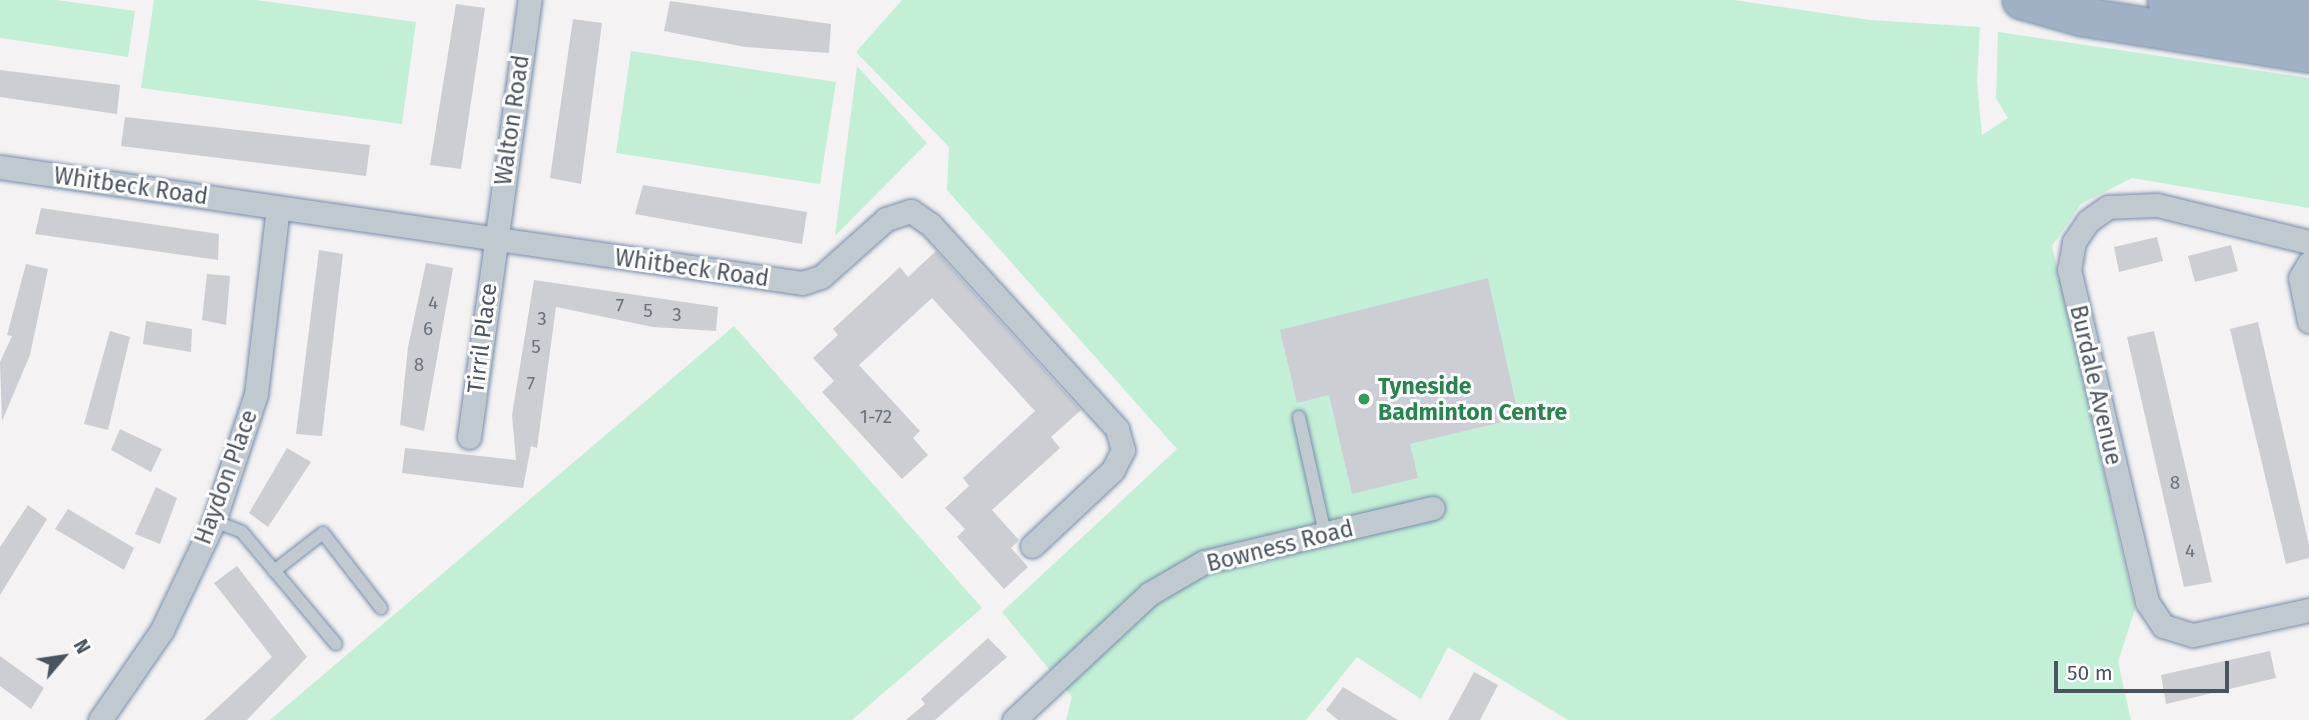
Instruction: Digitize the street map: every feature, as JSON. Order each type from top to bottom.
[{"type":"highway","points":[[2022,0],[2083,17],[2309,53]]},
{"type":"highway","points":[[2166,0],[2309,17]]},
{"type":"street","name":"Walton Road","points":[[495,240],[530,0]]},
{"type":"street","name":"Whitbeck Road","points":[[0,167],[802,284],[821,276],[886,219],[911,212],[931,225],[1117,429],[1123,450],[1113,470],[1032,546]]},
{"type":"street","name":"Burdale Avenue","points":[[2309,242],[2157,205],[2108,206],[2088,221],[2074,242],[2069,269],[2147,602],[2163,626],[2193,635],[2309,610]]},
{"type":"street","name":"Haydon Place","points":[[100,720],[162,630],[214,521],[256,394],[278,208]]},
{"type":"street","name":"Tirril Place","points":[[469,437],[495,240]]},
{"type":"street","points":[[2304,270],[2309,321]]},
{"type":"street","name":"Bowness Road","points":[[1014,720],[1149,594],[1204,562],[1433,508]]},
{"type":"lane","points":[[1299,417],[1325,533]]},
{"type":"lane","points":[[214,521],[242,532],[336,644]]},
{"type":"lane","points":[[274,571],[323,533],[381,608]]},
{"type":"green space","points":[[0,0],[57,0],[135,11],[128,57],[0,38]]},
{"type":"green space","points":[[154,0],[256,0],[416,22],[402,124],[141,88]]},
{"type":"green space","points":[[902,0],[1733,0],[1870,20],[1980,27],[1977,81],[1982,135],[2008,118],[1996,98],[1998,32],[2309,78],[2309,208],[2132,178],[2081,204],[2052,246],[2135,609],[2118,662],[2131,720],[1568,720],[1448,647],[1421,699],[1357,657],[1306,720],[1066,720],[1072,697],[1002,612],[1177,449],[947,190],[949,147],[856,52]]},
{"type":"green space","points":[[631,51],[836,82],[820,184],[616,153]]},
{"type":"green space","points":[[857,66],[927,143],[835,236]]},
{"type":"green space","points":[[734,326],[982,608],[852,720],[270,720]]},
{"type":"building","points":[[670,1],[831,24],[829,53],[745,47],[664,31]]},
{"type":"building","points":[[456,4],[485,8],[461,169],[430,165]]},
{"type":"building","points":[[573,19],[602,23],[581,184],[550,178]]},
{"type":"building","points":[[0,70],[120,85],[117,114],[0,97]]},
{"type":"building","points":[[125,117],[370,145],[366,176],[121,146]]},
{"type":"building","points":[[643,185],[807,212],[802,244],[635,214]]},
{"type":"building","points":[[41,208],[219,234],[218,260],[35,234]]},
{"type":"building","points":[[2157,237],[2163,261],[2119,272],[2114,247]]},
{"type":"building","points":[[2231,245],[2238,271],[2195,282],[2188,256]]},
{"type":"building","points":[[319,250],[343,254],[322,436],[296,434]]},
{"type":"building","points":[[936,251],[1081,410],[1051,437],[1060,448],[992,510],[1019,540],[1011,548],[1028,567],[1004,589],[957,537],[965,529],[945,508],[969,486],[963,478],[1035,411],[932,298],[859,365],[920,431],[913,438],[928,455],[902,479],[822,392],[834,381],[813,358],[838,335],[833,329],[900,267],[908,277]]},
{"type":"building","points":[[426,263],[453,268],[424,431],[400,425],[408,347]]},
{"type":"building","points":[[26,264],[48,269],[30,355],[2,421],[0,362],[12,336],[7,335]]},
{"type":"building","points":[[207,274],[230,276],[226,325],[202,320]]},
{"type":"building","points":[[1488,278],[1519,418],[1410,444],[1418,478],[1352,494],[1329,395],[1297,403],[1280,330]]},
{"type":"building","points":[[534,280],[718,307],[716,331],[653,327],[556,307],[537,448],[531,446],[523,488],[402,473],[405,448],[516,460],[512,415]]},
{"type":"building","points":[[146,321],[192,329],[191,352],[143,344]]},
{"type":"building","points":[[2258,322],[2309,545],[2309,558],[2286,564],[2230,329]]},
{"type":"building","points":[[110,331],[130,337],[108,430],[84,424]]},
{"type":"building","points":[[2154,331],[2212,582],[2184,587],[2127,337]]},
{"type":"building","points":[[120,429],[162,449],[151,472],[111,450]]},
{"type":"building","points":[[287,448],[311,462],[268,527],[249,513]]},
{"type":"building","points":[[156,487],[177,498],[160,544],[135,534]]},
{"type":"building","points":[[28,505],[47,519],[0,595],[0,547]]},
{"type":"building","points":[[68,509],[134,548],[124,570],[55,529]]},
{"type":"building","points":[[237,566],[307,657],[247,720],[204,720],[272,657],[214,583]]},
{"type":"building","points":[[988,638],[1007,657],[935,720],[906,720],[925,704],[921,699]]},
{"type":"building","points":[[2270,651],[2276,678],[2166,704],[2161,675]]},
{"type":"building","points":[[0,656],[44,688],[31,709],[0,686]]},
{"type":"building","points":[[1474,672],[1498,685],[1480,720],[1448,720]]},
{"type":"building","points":[[1343,687],[1398,720],[1338,720],[1326,710]]},
{"type":"place","name":"Tyneside Badminton Centre","points":[[1364,399]]}]
